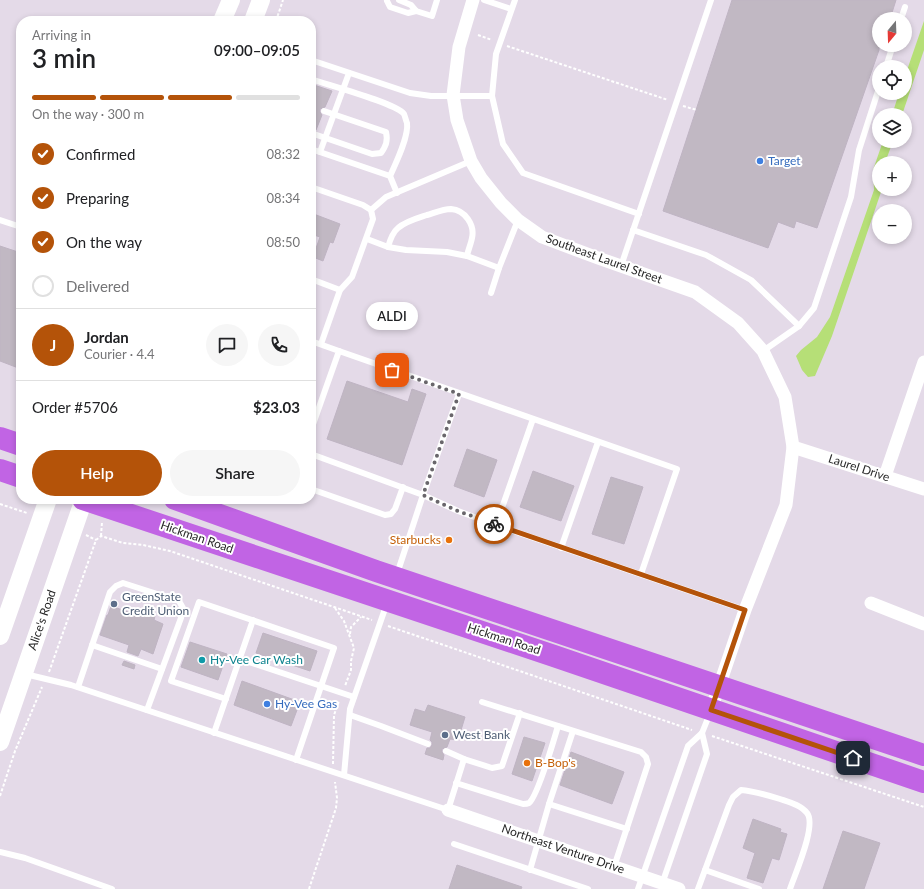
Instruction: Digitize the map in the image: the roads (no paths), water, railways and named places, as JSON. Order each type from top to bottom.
[{"type":"highway","points":[[0,438],[16,443]]},
{"type":"highway","points":[[0,470],[16,475]]},
{"type":"highway","name":"Hickman Road","points":[[99,504],[554,656],[924,782]]},
{"type":"highway","name":"Hickman Road","points":[[189,504],[396,577],[924,755]]},
{"type":"main road","points":[[224,16],[230,0]]},
{"type":"main road","points":[[255,16],[261,0]]},
{"type":"main road","points":[[0,636],[46,504]]},
{"type":"main road","name":"Alice's Road","points":[[0,742],[82,504]]},
{"type":"street","name":"Southeast Laurel Street","points":[[473,0],[459,47],[453,95],[457,120],[471,161],[481,178],[501,203],[518,220],[542,237],[695,292],[738,323],[763,352],[785,397],[793,447],[786,505],[745,610],[711,710]]},
{"type":"street","points":[[885,476],[924,362]]},
{"type":"street","name":"Laurel Drive","points":[[793,447],[924,489]]},
{"type":"street","points":[[871,603],[924,624]]},
{"type":"street","name":"Northeast Venture Drive","points":[[448,810],[614,867],[640,883],[679,889]]},
{"type":"lane","points":[[387,0],[390,7],[408,13],[416,11],[432,16],[437,0]]},
{"type":"lane","points":[[399,0],[411,4],[416,11]]},
{"type":"lane","points":[[484,0],[512,9]]},
{"type":"lane","points":[[514,0],[496,54],[492,96],[503,144],[523,173],[639,214]]},
{"type":"lane","points":[[621,266],[711,0]]},
{"type":"lane","points":[[904,12],[905,7]]},
{"type":"lane","points":[[316,62],[410,92],[431,96],[492,96]]},
{"type":"lane","points":[[320,152],[349,73]]},
{"type":"lane","points":[[316,81],[391,105],[404,114],[407,124],[405,135],[400,154],[390,176],[396,192]]},
{"type":"lane","points":[[763,352],[799,326],[814,308],[851,197],[859,150],[875,100]]},
{"type":"lane","points":[[316,135],[372,154],[381,153],[388,139],[386,132],[324,111]]},
{"type":"lane","points":[[316,151],[390,176]]},
{"type":"lane","points":[[371,210],[386,197],[396,192],[471,161]]},
{"type":"lane","points":[[316,189],[363,205],[371,210],[373,219],[352,277],[340,290],[320,344]]},
{"type":"lane","points":[[388,246],[391,237],[398,228],[411,221],[440,211],[452,209],[461,212],[469,219],[472,227],[472,237],[467,256]]},
{"type":"lane","points":[[0,220],[16,225]]},
{"type":"lane","points":[[491,293],[518,220]]},
{"type":"lane","points":[[633,230],[706,255],[751,280],[799,326]]},
{"type":"lane","points":[[366,239],[406,250],[447,252],[467,256],[499,268]]},
{"type":"lane","points":[[316,282],[340,290]]},
{"type":"lane","points":[[316,343],[459,394],[677,469],[641,574]]},
{"type":"lane","points":[[316,416],[339,351]]},
{"type":"lane","points":[[396,577],[459,394]]},
{"type":"lane","points":[[496,525],[533,419]]},
{"type":"lane","points":[[561,548],[598,442]]},
{"type":"lane","points":[[316,456],[403,487],[458,511],[496,525],[745,610]]},
{"type":"lane","points":[[316,491],[385,515],[391,514],[396,509],[403,487]]},
{"type":"lane","points":[[78,687],[110,592],[116,586],[123,583],[179,602],[183,608],[181,618],[147,710]]},
{"type":"lane","points":[[344,775],[350,715],[354,697],[388,601]]},
{"type":"lane","points":[[226,699],[171,681],[199,602],[334,648],[296,760]]},
{"type":"lane","points":[[214,733],[253,620]]},
{"type":"lane","points":[[92,645],[162,669]]},
{"type":"lane","points":[[240,659],[354,697]]},
{"type":"lane","points":[[24,673],[78,687],[448,810],[464,759]]},
{"type":"lane","points":[[482,702],[641,752],[646,757],[648,764],[614,867]]},
{"type":"lane","points":[[640,883],[688,746],[702,733],[711,710]]},
{"type":"lane","points":[[446,751],[464,759],[492,768],[502,766],[520,713]]},
{"type":"lane","points":[[350,715],[428,744]]},
{"type":"lane","points":[[456,783],[523,804],[529,803],[534,796],[541,778],[558,726]]},
{"type":"lane","points":[[530,870],[549,804],[573,731]]},
{"type":"lane","points":[[662,886],[706,754],[702,733]]},
{"type":"lane","points":[[698,889],[729,805],[733,797],[741,790],[752,791],[795,804],[807,813],[810,823],[808,836],[790,889]]},
{"type":"lane","points":[[549,804],[627,829]]},
{"type":"lane","points":[[454,844],[588,889]]},
{"type":"lane","points":[[0,852],[25,858],[112,889]]},
{"type":"lane","points":[[705,870],[759,889]]},
{"type":"place","name":"Target","points":[[760,161]]},
{"type":"place","name":"ALDI","points":[[392,370]]},
{"type":"place","name":"Starbucks","points":[[449,540]]},
{"type":"place","name":"GreenState Credit Union","points":[[114,604]]},
{"type":"place","name":"Hy-Vee Car Wash","points":[[202,660]]},
{"type":"place","name":"Hy-Vee Gas","points":[[267,704]]},
{"type":"place","name":"West Bank","points":[[445,735]]},
{"type":"place","name":"B-Bop's","points":[[527,763]]}]
